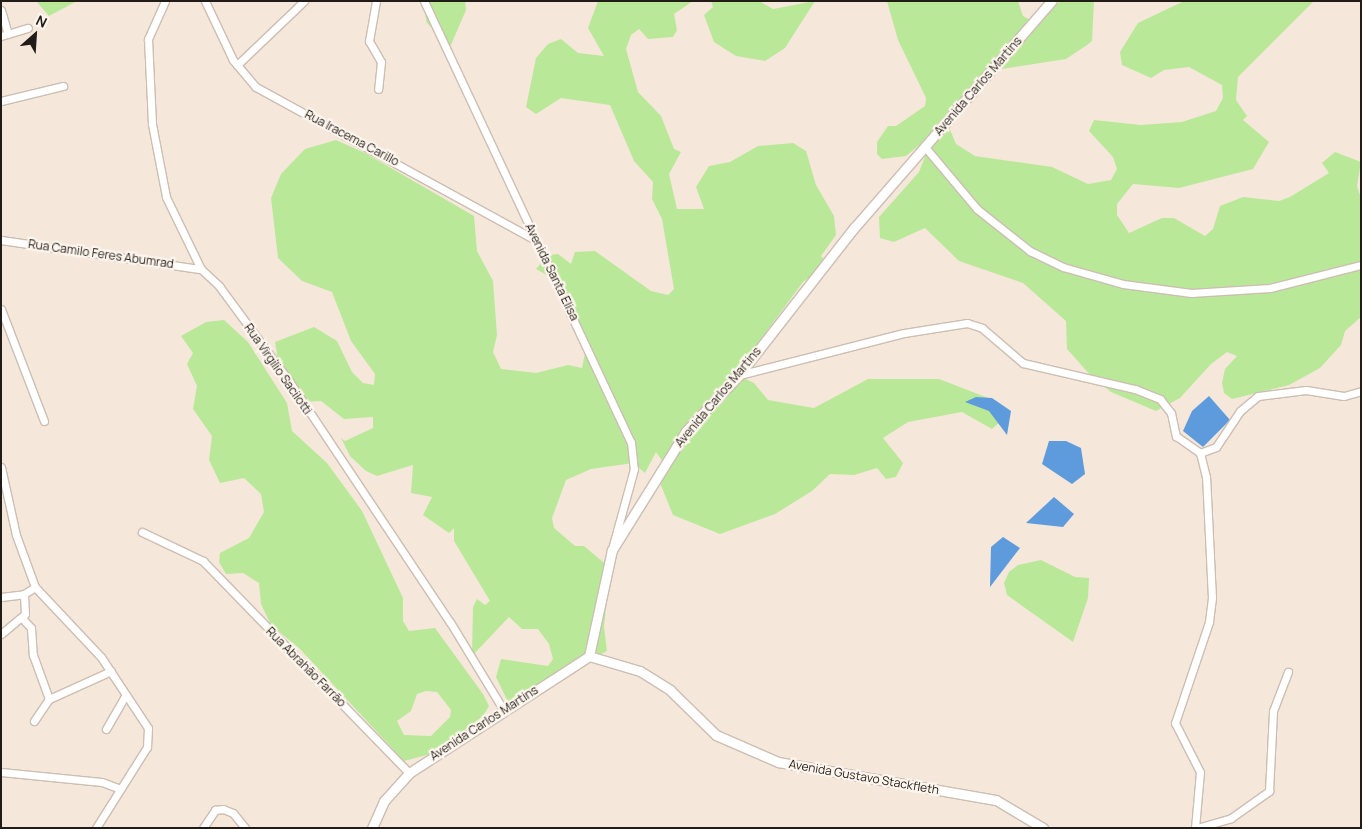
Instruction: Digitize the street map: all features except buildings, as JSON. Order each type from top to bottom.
[{"type":"street","name":"Rua Virgílio Sacilotti","points":[[165,1],[148,39],[158,170],[201,269],[220,286],[289,382],[503,709]]},
{"type":"street","name":"Rua Iracema Carillo","points":[[205,1],[237,65],[256,87],[536,240]]},
{"type":"street","points":[[237,65],[304,1]]},
{"type":"street","points":[[376,1],[369,41],[381,62],[378,89]]},
{"type":"street","name":"Avenida Santa Elisa","points":[[424,1],[634,455],[612,550]]},
{"type":"street","name":"Avenida Carlos Martins","points":[[372,828],[384,801],[409,773],[503,709],[589,656],[612,550],[686,431],[739,375],[811,281],[1051,1]]},
{"type":"street","points":[[1,10],[5,35],[28,28]]},
{"type":"street","points":[[1,101],[63,86]]},
{"type":"street","points":[[925,147],[977,209],[1030,251],[1063,267],[1123,284],[1191,293],[1270,288],[1361,265]]},
{"type":"street","name":"Rua Camilo Feres Abumrad","points":[[1,240],[201,269]]},
{"type":"street","points":[[1,309],[44,421]]},
{"type":"street","points":[[739,375],[904,333],[967,323],[982,328],[1023,363],[1135,389],[1160,399],[1170,414],[1176,436],[1200,453],[1206,477],[1212,598],[1209,622],[1175,723],[1200,772],[1196,828],[1231,818],[1268,791],[1273,711],[1288,672]]},
{"type":"street","points":[[1200,453],[1216,447],[1240,411],[1258,396],[1306,390],[1344,396],[1361,391]]},
{"type":"street","points":[[1,467],[16,535],[35,587],[111,671],[144,719],[149,741],[96,828]]},
{"type":"street","name":"Rua Abrahão Farrão","points":[[142,532],[203,561],[409,773]]},
{"type":"street","points":[[1,597],[24,594],[35,587]]},
{"type":"street","points":[[1,634],[22,618],[26,609],[24,594]]},
{"type":"street","points":[[22,618],[32,632],[33,655],[49,699]]},
{"type":"street","name":"Avenida Gustavo Stackfleth","points":[[589,656],[640,672],[670,690],[716,735],[778,762],[996,800],[1043,828]]},
{"type":"street","points":[[34,721],[49,699],[111,671]]},
{"type":"street","points":[[106,729],[126,695]]},
{"type":"street","points":[[1,772],[102,782],[120,789]]},
{"type":"street","points":[[204,828],[215,810],[223,809],[233,813],[245,828]]},
{"type":"green space","points":[[36,1],[77,1],[49,16]]},
{"type":"green space","points":[[422,1],[465,1],[466,10],[450,47],[427,23]]},
{"type":"green space","points":[[598,1],[693,1],[674,14],[677,30],[673,37],[648,39],[639,29],[631,35],[626,49],[638,92],[661,116],[674,149],[681,152],[669,174],[677,209],[704,209],[696,187],[709,166],[730,162],[758,146],[793,143],[806,151],[816,185],[834,216],[836,235],[821,256],[828,264],[803,282],[738,370],[739,376],[754,383],[768,400],[814,408],[868,379],[939,379],[996,401],[1004,418],[992,429],[962,412],[908,422],[883,438],[903,463],[896,477],[886,479],[877,468],[854,475],[830,474],[812,491],[775,514],[720,534],[673,515],[658,478],[663,462],[656,452],[645,473],[633,463],[591,469],[566,480],[552,518],[554,528],[575,546],[584,546],[610,568],[604,627],[607,651],[508,702],[496,677],[501,659],[548,666],[553,659],[549,644],[538,629],[522,629],[509,617],[472,656],[473,607],[477,599],[485,605],[490,601],[454,541],[454,528],[449,533],[423,515],[432,497],[411,493],[413,465],[377,476],[366,471],[350,456],[341,438],[345,441],[373,428],[373,417],[344,419],[321,401],[301,402],[280,372],[275,342],[314,327],[337,341],[352,372],[363,383],[374,385],[375,374],[351,341],[332,292],[302,281],[278,258],[271,198],[281,174],[305,149],[336,140],[365,153],[474,216],[477,251],[493,281],[497,335],[493,352],[501,369],[536,373],[568,365],[582,368],[585,353],[558,294],[547,275],[536,269],[548,255],[558,254],[571,264],[575,252],[595,251],[651,291],[668,295],[674,289],[662,219],[652,199],[653,182],[634,161],[610,105],[561,98],[536,114],[526,107],[536,58],[548,44],[561,39],[578,53],[604,56],[588,28]]},
{"type":"green space","points":[[711,1],[759,1],[773,9],[815,1],[785,48],[765,61],[736,56],[714,42],[704,15],[713,7]]},
{"type":"green space","points":[[887,1],[1018,1],[1023,16],[1039,25],[1060,1],[1094,1],[1092,41],[1066,59],[995,70],[959,101],[946,120],[956,144],[975,156],[1052,167],[1088,184],[1111,180],[1117,169],[1113,157],[1089,131],[1094,120],[1141,125],[1182,122],[1216,111],[1223,98],[1222,85],[1189,67],[1164,70],[1151,78],[1122,65],[1120,52],[1138,23],[1184,1],[1314,1],[1238,77],[1236,100],[1247,116],[1243,120],[1269,142],[1253,169],[1179,188],[1133,184],[1117,204],[1117,215],[1129,233],[1162,218],[1174,218],[1205,236],[1213,229],[1220,206],[1243,197],[1279,201],[1290,197],[1329,173],[1322,163],[1335,152],[1361,162],[1357,186],[1361,198],[1361,317],[1345,331],[1341,345],[1320,368],[1289,385],[1232,399],[1224,393],[1222,383],[1225,369],[1237,356],[1227,352],[1211,364],[1180,398],[1156,411],[1111,392],[1092,377],[1067,349],[1066,321],[1023,283],[959,261],[925,228],[894,242],[880,238],[879,217],[919,172],[928,149],[923,142],[906,156],[882,159],[877,154],[877,142],[888,126],[896,126],[925,106],[926,98],[898,40]]},
{"type":"green space","points":[[224,320],[248,342],[287,403],[292,431],[327,463],[362,511],[403,598],[403,621],[409,631],[435,628],[483,694],[489,706],[483,716],[434,753],[404,761],[300,649],[271,625],[261,604],[259,583],[243,573],[226,574],[219,562],[220,553],[249,538],[264,512],[261,494],[244,478],[220,483],[209,460],[212,436],[193,409],[197,386],[187,364],[193,353],[181,336],[206,322]],"holes":[[[426,691],[437,692],[451,710],[450,717],[431,736],[404,735],[397,721],[411,711],[417,694]]]},
{"type":"green space","points":[[1041,560],[1075,577],[1089,578],[1088,598],[1073,642],[1007,595],[1004,583],[1009,572],[1018,565]]},
{"type":"water","points":[[1209,396],[1230,420],[1203,447],[1183,431],[1192,411]]},
{"type":"water","points":[[976,397],[992,398],[1011,411],[1007,435],[989,411],[965,402]]},
{"type":"water","points":[[1049,441],[1066,441],[1081,448],[1085,474],[1072,484],[1042,464]]},
{"type":"water","points":[[1054,497],[1074,514],[1063,527],[1026,523]]},
{"type":"water","points":[[1003,537],[1020,548],[990,587],[991,547]]}]
